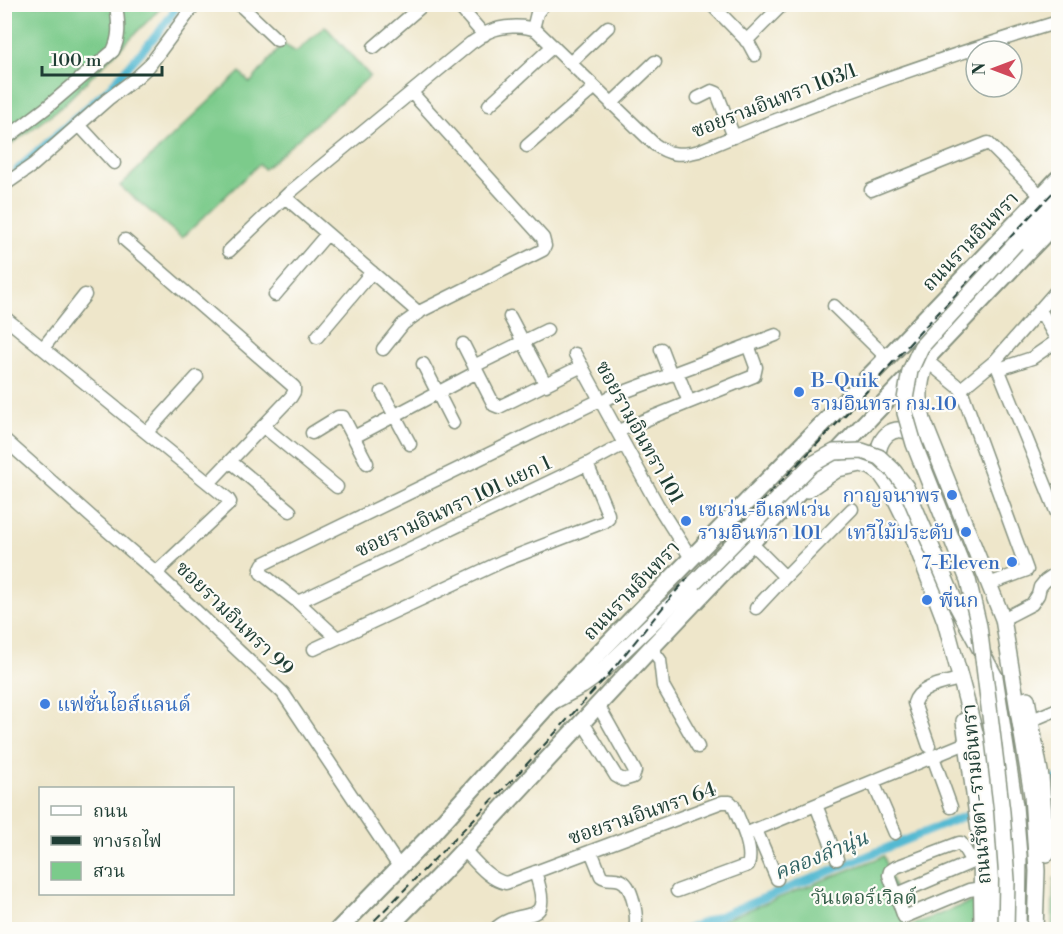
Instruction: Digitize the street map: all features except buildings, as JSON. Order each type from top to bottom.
[{"type":"highway","name":"ถนนรามอินทรา","points":[[338,930],[511,749],[551,702],[691,558],[931,312],[1050,198],[1059,179]]},
{"type":"highway","points":[[386,930],[464,850],[858,428],[929,357],[1059,219]]},
{"type":"highway","points":[[931,312],[935,332],[947,338]]},
{"type":"highway","points":[[864,382],[885,402]]},
{"type":"highway","points":[[837,409],[858,428]]},
{"type":"highway","points":[[399,930],[441,874]]},
{"type":"main road","name":"ถนนรัชดา-รามอินทรา","points":[[1006,930],[1007,880],[1004,835],[979,626],[968,580],[911,436],[905,413],[905,399],[910,371],[921,347],[1016,243],[1050,198]]},
{"type":"main road","points":[[929,357],[918,398],[923,420],[1003,619],[1032,720],[1045,809],[1048,879],[1046,930]]},
{"type":"main road","points":[[880,473],[878,451],[880,442],[888,432],[899,429],[914,434],[935,450]]},
{"type":"main road","name":"ถนนรัชดา-รามอินทรา","points":[[551,702],[572,692],[599,674],[694,583],[811,465],[834,452],[862,451],[879,457],[906,487],[956,604],[995,677],[1012,781],[1018,856],[1018,930]]},
{"type":"main road","points":[[788,503],[838,469],[861,464],[880,473]]},
{"type":"main road","name":"ถนนรัชดา-รามอินทรา","points":[[880,473],[898,503],[945,621],[981,755],[982,859],[992,930]]},
{"type":"main road","points":[[1003,619],[1032,795],[1038,871],[1035,930]]},
{"type":"main road","points":[[995,677],[1007,714],[1019,776],[1025,828],[1030,930]]},
{"type":"main road","points":[[962,686],[966,743],[976,800],[982,859],[982,930]]},
{"type":"street","points":[[4,140],[113,51],[118,42],[119,31],[116,4]]},
{"type":"street","points":[[4,185],[33,165],[149,66],[195,4]]},
{"type":"street","points":[[239,4],[277,40]]},
{"type":"street","points":[[374,47],[424,4]]},
{"type":"street","points":[[229,251],[285,197],[489,31],[516,27],[533,29],[537,14],[544,4]]},
{"type":"street","points":[[711,4],[746,41],[755,55]]},
{"type":"street","points":[[746,41],[783,4]]},
{"type":"street","points":[[459,5],[484,35]]},
{"type":"street","name":"ซอยรามอินทรา 103/1","points":[[533,29],[654,144],[668,154],[685,155],[813,104],[974,48],[1059,22]]},
{"type":"street","points":[[570,63],[608,27]]},
{"type":"street","points":[[489,105],[553,46]]},
{"type":"street","points":[[611,104],[655,62]]},
{"type":"street","points":[[527,146],[594,88]]},
{"type":"street","points":[[698,98],[712,91],[717,93],[734,137]]},
{"type":"street","points":[[383,349],[404,324],[419,313],[543,250],[545,242],[412,93]]},
{"type":"street","points":[[79,125],[114,163]]},
{"type":"street","points":[[871,190],[988,143],[1050,198]]},
{"type":"street","points":[[285,197],[419,313]]},
{"type":"street","points":[[276,296],[327,234]]},
{"type":"street","points":[[125,240],[294,387],[291,397],[209,483]]},
{"type":"street","points":[[317,337],[372,272]]},
{"type":"street","points":[[961,389],[997,365],[1059,289]]},
{"type":"street","points":[[43,348],[85,295]]},
{"type":"street","points":[[834,306],[887,358]]},
{"type":"street","points":[[997,365],[1032,358],[1058,341],[1040,310]]},
{"type":"street","name":"ซอยรามอินทรา 99","points":[[4,316],[228,499],[230,502],[228,505],[166,563],[158,574],[283,693],[399,868]]},
{"type":"street","points":[[510,317],[546,385]]},
{"type":"street","points":[[354,437],[547,330]]},
{"type":"street","points":[[337,638],[298,602],[261,573],[263,564],[604,399],[776,335]]},
{"type":"street","points":[[463,344],[494,405],[499,408],[582,366]]},
{"type":"street","points":[[623,429],[754,376],[756,368],[748,345]]},
{"type":"street","points":[[661,349],[689,402]]},
{"type":"street","name":"ซอยรามอินทรา 101","points":[[575,354],[604,399],[624,444],[691,558]]},
{"type":"street","points":[[929,357],[961,389],[1027,570],[989,584]]},
{"type":"street","points":[[423,364],[453,423]]},
{"type":"street","points":[[997,365],[1059,516]]},
{"type":"street","points":[[147,432],[197,377]]},
{"type":"street","points":[[382,392],[410,444]]},
{"type":"street","points":[[312,433],[340,417],[354,437],[367,463]]},
{"type":"street","points":[[263,426],[337,487]]},
{"type":"street","points":[[4,439],[158,574]]},
{"type":"street","name":"ซอยรามอินทรา 101 แยก 1","points":[[298,602],[587,464],[624,444]]},
{"type":"street","points":[[230,461],[290,511]]},
{"type":"street","points":[[314,649],[503,561],[604,522],[608,519],[608,514],[587,464]]},
{"type":"street","points":[[756,608],[852,509]]},
{"type":"street","points":[[751,543],[785,577]]},
{"type":"street","points":[[1003,619],[1032,604],[1038,596],[1040,586],[1059,572]]},
{"type":"street","points":[[651,648],[660,660],[663,686],[698,747]]},
{"type":"street","points":[[951,807],[914,703],[925,690],[962,686]]},
{"type":"street","points":[[582,721],[616,777],[623,780],[633,777],[635,771],[598,705]]},
{"type":"street","points":[[1032,720],[1059,709]]},
{"type":"street","name":"ถนนรัชดา-รามอินทรา","points":[[750,832],[873,782],[931,752],[966,743]]},
{"type":"street","points":[[873,782],[895,833]]},
{"type":"street","name":"ซอยรามอินทรา 64","points":[[464,850],[480,867],[506,883],[726,801],[733,805],[750,832],[748,865],[677,891]]},
{"type":"street","points":[[816,805],[837,859]]},
{"type":"street","points":[[750,832],[777,879]]},
{"type":"street","points":[[982,859],[959,843],[896,867],[890,871],[889,875],[902,916],[905,917],[969,890],[982,888]]},
{"type":"street","points":[[591,851],[601,876],[607,880],[620,880],[625,884],[636,909],[635,930]]},
{"type":"street","points":[[895,895],[982,859]]},
{"type":"street","points":[[494,930],[505,921],[530,916],[539,909],[543,898],[536,872]]},
{"type":"green space","points":[[5,5],[164,5],[60,108],[5,149]]},
{"type":"green space","points":[[325,26],[370,76],[264,169],[259,164],[182,238],[120,186],[240,72],[250,83],[283,44],[296,52]]},
{"type":"green space","name":"วันเดอร์เวิลด์","points":[[884,856],[906,927],[977,900],[974,929],[698,930]]},
{"type":"green space","points":[[1058,877],[1058,929],[1052,929],[1054,879]]},
{"type":"waterway","points":[[17,170],[110,87],[159,32],[179,4]]},
{"type":"waterway","name":"คลองลำนุ่น","points":[[1051,781],[1058,778]]},
{"type":"waterway","name":"คลองลำนุ่น","points":[[685,930],[970,814]]},
{"type":"railway","points":[[365,930],[515,777],[608,675],[677,590],[848,412],[921,331],[1058,187]]},
{"type":"place","name":"B-Quik รามอินทรา กม.10","points":[[799,392]]},
{"type":"place","name":"กาญจนาพร","points":[[952,495]]},
{"type":"place","name":"เซเว่น-อีเลฟเว่น รามอินทรา 101","points":[[686,521]]},
{"type":"place","name":"เทวีไม้ประดับ","points":[[966,532]]},
{"type":"place","name":"7-Eleven","points":[[1012,562]]},
{"type":"place","name":"พี่นก","points":[[927,600]]},
{"type":"place","name":"แฟชั่นไอส์แลนด์","points":[[45,704]]}]
